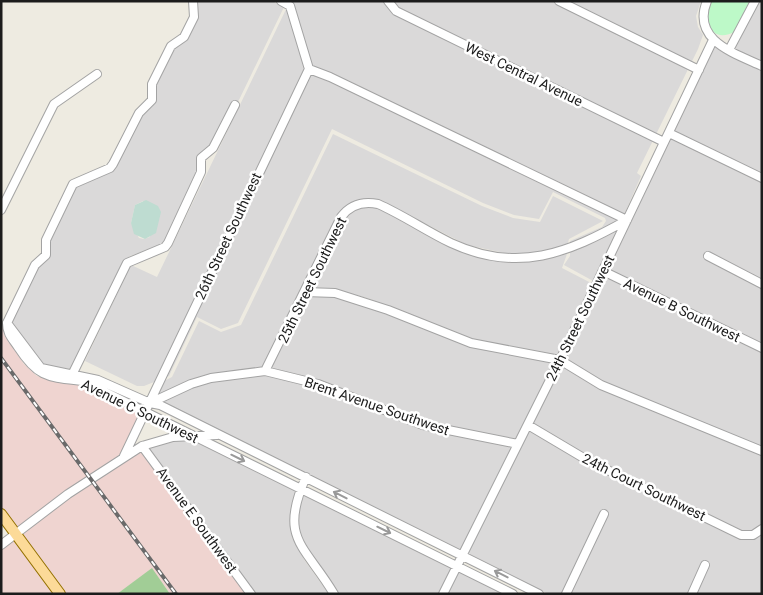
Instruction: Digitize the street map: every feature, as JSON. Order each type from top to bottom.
[{"type":"main road","points":[[1,514],[60,594]]},
{"type":"street","name":"Avenue C Southwest","points":[[193,1],[194,17],[184,37],[171,46],[152,84],[152,100],[139,113],[110,168],[73,184],[46,240],[46,255],[35,264],[7,323],[41,368],[71,376],[98,380],[150,403],[160,405],[540,594]]},
{"type":"street","points":[[281,1],[291,4],[309,70],[330,77],[627,220]]},
{"type":"street","name":"West Central Avenue","points":[[388,1],[396,11],[664,142]]},
{"type":"street","points":[[559,1],[699,70]]},
{"type":"street","points":[[707,1],[703,19],[707,33],[713,40],[729,50],[762,66]]},
{"type":"street","points":[[729,50],[756,1]]},
{"type":"street","name":"24th Street Southwest","points":[[443,594],[560,360],[713,40]]},
{"type":"street","name":"26th Street Southwest","points":[[150,403],[247,195],[309,70]]},
{"type":"street","points":[[1,210],[54,104],[97,74]]},
{"type":"street","points":[[71,376],[127,263],[159,250],[168,243],[201,172],[201,158],[212,148],[235,105]]},
{"type":"street","points":[[669,133],[762,178]]},
{"type":"street","name":"25th Street Southwest","points":[[265,371],[341,217],[353,206],[370,203],[387,208],[458,246],[496,257],[512,259],[548,256],[570,249],[604,233]]},
{"type":"street","points":[[616,244],[613,239],[604,233],[627,220]]},
{"type":"street","points":[[708,256],[762,284]]},
{"type":"street","name":"Avenue B Southwest","points":[[603,271],[762,348]]},
{"type":"street","points":[[305,292],[335,293],[373,305],[471,342],[560,360],[601,386],[762,451]]},
{"type":"street","name":"Brent Avenue Southwest","points":[[150,403],[191,384],[211,378],[265,371],[318,384],[423,424],[518,444]]},
{"type":"street","name":"Avenue C Southwest","points":[[71,376],[146,411],[513,594]]},
{"type":"street","points":[[124,456],[126,447],[150,403]]},
{"type":"street","name":"24th Court Southwest","points":[[528,425],[595,464],[741,535],[753,535],[762,529]]},
{"type":"street","points":[[1,545],[68,494],[142,446],[173,437],[219,435]]},
{"type":"street","name":"Avenue E Southwest","points":[[142,446],[251,594]]},
{"type":"street","points":[[306,477],[294,516],[296,536],[308,559],[334,594]]},
{"type":"street","points":[[566,594],[604,514]]},
{"type":"street","points":[[692,594],[705,565]]},
{"type":"shaded area","points":[[197,1],[272,1],[284,7],[238,102],[234,100],[210,146],[199,156],[197,172],[165,241],[158,246],[130,256],[124,261],[71,369],[49,367],[43,364],[12,323],[38,267],[49,257],[49,241],[76,186],[112,171],[142,115],[155,102],[156,85],[174,48],[197,19]],"holes":[[[143,201],[150,237],[139,238],[131,223],[135,205]]]},
{"type":"shaded area","points":[[290,1],[701,1],[696,16],[698,27],[703,35],[698,49],[637,173],[641,176],[595,282],[564,265],[570,256],[570,241],[602,227],[606,221],[605,218],[553,192],[539,219],[514,215],[483,203],[332,129],[238,323],[221,329],[197,317],[169,376],[144,386],[137,386],[85,361],[131,265],[157,277]]},
{"type":"shaded area","points":[[759,1],[762,1],[762,62],[734,48]]},
{"type":"shaded area","points":[[715,46],[762,71],[762,174],[674,131]]},
{"type":"shaded area","points":[[333,134],[482,206],[513,218],[540,222],[553,196],[603,221],[569,239],[567,246],[547,252],[513,255],[467,245],[379,200],[367,199],[352,203],[338,216],[263,367],[210,374],[190,380],[156,397],[162,382],[172,377],[199,321],[221,332],[241,325]]},
{"type":"shaded area","points":[[670,138],[762,182],[762,279],[707,251],[704,258],[762,288],[762,344],[608,269]]},
{"type":"shaded area","points":[[146,200],[158,206],[161,212],[156,233],[145,239],[134,234],[131,223],[135,205]]},
{"type":"shaded area","points":[[361,207],[376,207],[449,246],[484,259],[512,263],[536,261],[567,254],[562,268],[593,284],[558,355],[473,339],[370,299],[336,289],[310,288],[344,219],[350,212]]},
{"type":"shaded area","points":[[604,276],[762,353],[762,447],[603,382],[565,358]]},
{"type":"shaded area","points":[[307,296],[334,297],[367,307],[470,346],[555,362],[517,440],[436,424],[320,380],[271,368]]},
{"type":"shaded area","points":[[3,326],[4,335],[24,364],[37,376],[82,385],[141,413],[121,454],[66,491],[18,529],[1,507],[1,331]]},
{"type":"shaded area","points":[[561,365],[599,389],[762,455],[762,523],[760,526],[752,532],[743,531],[589,457],[533,423]]},
{"type":"shaded area","points":[[265,375],[317,387],[422,428],[513,447],[461,550],[162,402],[192,387],[212,382]]},
{"type":"shaded area","points":[[529,430],[617,480],[740,539],[753,539],[762,534],[762,594],[696,594],[710,563],[704,560],[688,594],[570,594],[609,513],[603,509],[562,594],[548,594],[467,553]]},
{"type":"shaded area","points":[[193,440],[296,491],[291,516],[292,537],[305,561],[329,594],[256,594],[148,448],[173,441]]},
{"type":"shaded area","points":[[141,451],[247,594],[170,594],[152,569],[117,594],[64,594],[22,535],[69,497]]},
{"type":"shaded area","points":[[303,494],[452,567],[439,594],[338,594],[311,556],[299,534],[297,522]]},
{"type":"shaded area","points":[[16,539],[55,594],[1,594],[1,550]]},
{"type":"shaded area","points":[[458,570],[504,594],[447,594]]},
{"type":"green space","points":[[712,1],[752,1],[736,31],[727,35],[720,35],[711,29],[709,23],[708,16]]},
{"type":"green space","points":[[152,568],[170,594],[117,594]]},
{"type":"railway","points":[[1,358],[176,594]]}]
